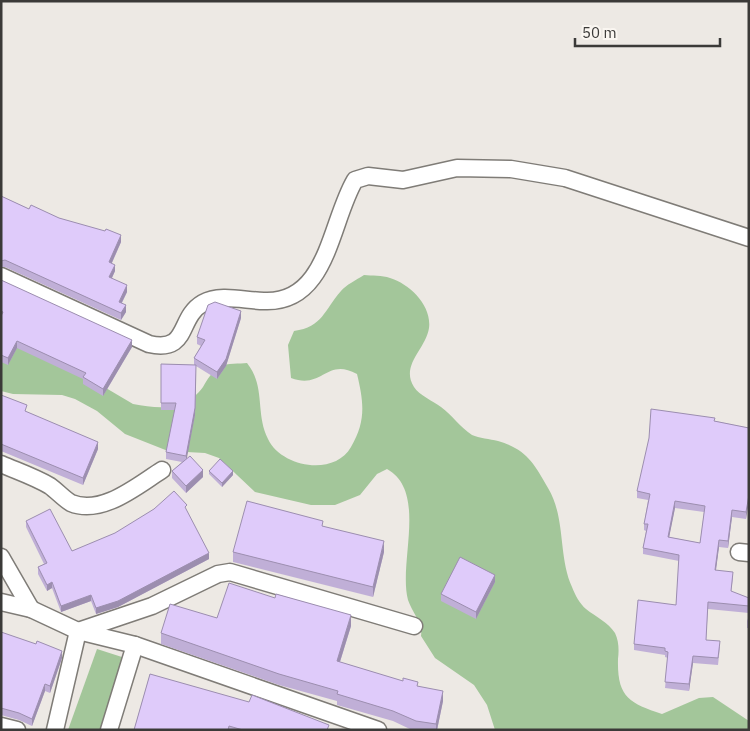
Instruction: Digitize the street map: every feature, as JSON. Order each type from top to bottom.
[{"type":"street","points":[[1,276],[149,344],[163,347],[172,344],[179,338],[193,312],[204,302],[215,299],[266,302],[291,298],[313,279],[321,268],[346,196],[355,180],[368,176],[403,180],[457,168],[511,169],[565,178],[749,238]]},
{"type":"street","points":[[1,464],[50,486],[72,503],[87,505],[102,503],[120,497],[162,470]]},
{"type":"street","points":[[1,557],[31,609]]},
{"type":"street","points":[[78,631],[152,606],[218,574],[230,572],[414,626]]},
{"type":"street","points":[[1,602],[31,609],[78,631],[135,645],[378,730]]},
{"type":"street","points":[[55,730],[78,631]]},
{"type":"street","points":[[109,730],[135,645]]},
{"type":"street","points":[[1,726],[17,730]]},
{"type":"green space","points":[[364,275],[387,277],[405,285],[418,297],[427,312],[429,328],[427,336],[415,357],[410,371],[416,390],[445,410],[472,435],[498,441],[516,448],[528,458],[538,471],[554,500],[560,524],[565,563],[575,593],[584,607],[609,626],[615,633],[618,646],[618,672],[620,682],[627,697],[641,706],[662,714],[699,698],[713,697],[749,721],[749,730],[495,730],[487,705],[474,685],[435,658],[421,636],[419,622],[408,600],[406,584],[409,511],[406,494],[399,480],[387,469],[377,474],[360,495],[335,505],[311,505],[255,492],[219,458],[205,453],[168,451],[125,434],[97,411],[75,399],[62,395],[13,394],[1,391],[1,326],[133,404],[143,406],[163,407],[180,404],[196,395],[208,378],[220,366],[247,363],[253,372],[259,391],[264,429],[275,449],[295,462],[308,465],[321,465],[333,462],[343,456],[351,447],[359,429],[362,403],[357,374],[338,369],[310,380],[302,381],[291,378],[288,345],[294,331],[304,329],[317,322],[343,289]]},
{"type":"green space","points":[[97,649],[125,658],[100,730],[68,730]]},
{"type":"building","points":[[1,196],[29,209],[31,205],[59,218],[105,231],[106,229],[121,235],[109,262],[115,265],[109,277],[127,285],[119,302],[126,305],[121,313],[5,260],[1,261]]},
{"type":"building","points":[[1,280],[132,340],[103,389],[83,377],[86,373],[17,341],[8,358],[1,355],[1,316],[3,312],[1,311]]},
{"type":"building","points":[[215,302],[241,311],[226,359],[217,372],[194,358],[205,340],[197,337],[208,305]]},
{"type":"building","points":[[161,364],[196,365],[195,408],[186,456],[166,452],[176,403],[161,403]]},
{"type":"building","points":[[1,395],[27,405],[25,411],[98,442],[83,478],[1,444]]},
{"type":"building","points":[[651,409],[715,418],[714,421],[749,428],[749,495],[746,512],[732,510],[728,541],[719,540],[715,570],[733,572],[731,591],[749,598],[749,606],[708,602],[706,640],[720,641],[718,658],[693,656],[689,684],[665,682],[668,652],[665,651],[665,648],[634,644],[638,600],[676,605],[679,555],[643,548],[648,524],[644,524],[650,494],[637,491],[649,438]],"holes":[[[675,501],[705,506],[700,543],[668,537]]]},
{"type":"building","points":[[190,456],[203,470],[186,486],[172,471]]},
{"type":"building","points":[[220,459],[233,471],[222,483],[209,471]]},
{"type":"building","points":[[174,491],[187,505],[185,507],[209,553],[118,601],[96,608],[91,595],[61,606],[52,582],[47,585],[38,567],[47,563],[26,521],[50,509],[72,551],[115,533],[154,509]]},
{"type":"building","points":[[247,501],[323,521],[322,526],[384,541],[373,587],[233,552]]},
{"type":"building","points":[[460,557],[495,575],[476,612],[441,594]]},
{"type":"building","points":[[229,583],[275,598],[276,594],[351,615],[337,661],[403,681],[403,678],[418,682],[417,686],[443,691],[436,724],[416,721],[393,711],[337,694],[338,691],[279,674],[161,633],[170,604],[217,618]]},
{"type":"building","points":[[1,632],[36,644],[37,641],[62,651],[50,686],[45,684],[32,719],[1,708]]},
{"type":"building","points":[[150,674],[249,702],[252,695],[329,725],[327,730],[243,730],[229,726],[228,730],[134,730]]}]
